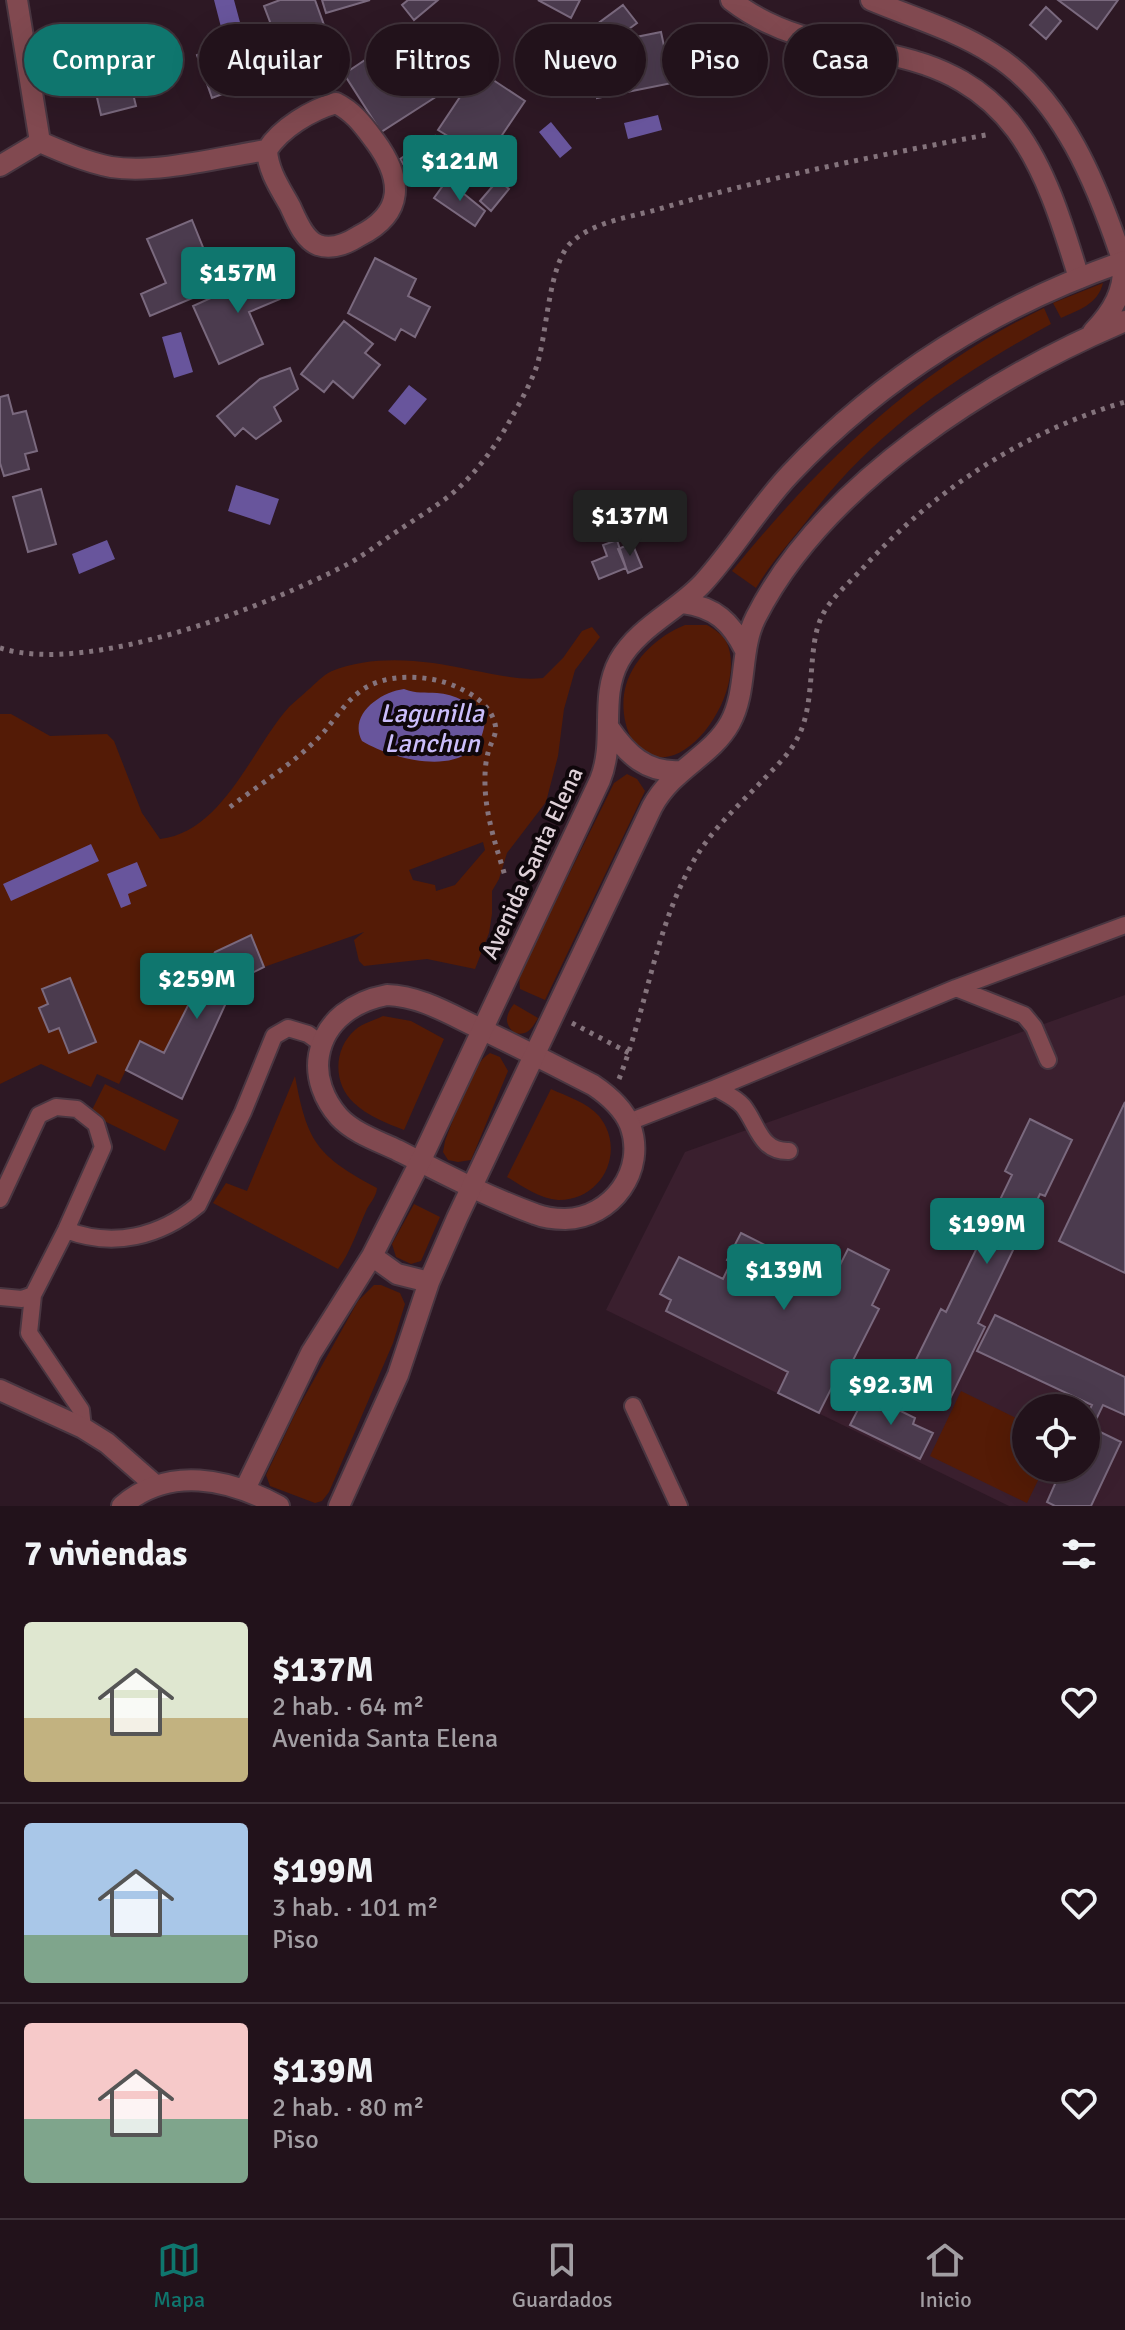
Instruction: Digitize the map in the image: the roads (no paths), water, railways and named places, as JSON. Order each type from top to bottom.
[{"type":"street","points":[[17,0],[40,142]]},
{"type":"street","points":[[731,0],[761,21],[797,36],[940,68],[994,104],[1023,136],[1035,156],[1079,278]]},
{"type":"street","points":[[871,0],[972,41],[1010,65],[1049,107],[1079,156],[1124,262],[1125,277],[1120,298],[1088,337]]},
{"type":"street","points":[[40,142],[113,167],[145,167],[267,150],[281,133],[321,107],[336,103],[349,109],[392,169],[394,197],[388,216],[378,226],[347,243],[318,245],[303,231],[270,169],[267,150]]},
{"type":"street","points":[[0,166],[40,142]]},
{"type":"street","name":"Avenida Santa Elena","points":[[245,1489],[311,1353],[372,1256],[420,1162],[600,780],[608,755],[610,683],[618,662],[645,630],[683,603],[705,581],[790,474],[863,405],[903,375],[989,320],[1079,278],[1124,262]]},
{"type":"street","points":[[339,1506],[398,1375],[429,1282],[652,807],[667,782],[719,737],[731,721],[740,691],[745,650],[755,619],[777,581],[820,528],[910,444],[983,393],[1088,337],[1125,321]]},
{"type":"street","points":[[683,603],[706,607],[717,613],[728,622],[745,650]]},
{"type":"street","points":[[609,728],[621,746],[641,762],[662,770],[680,771]]},
{"type":"street","points":[[387,995],[418,1000],[482,1030],[593,1085],[611,1098],[629,1122],[635,1151],[629,1177],[613,1200],[601,1209],[569,1219],[537,1215],[472,1186],[359,1131],[338,1116],[320,1082],[322,1044],[341,1016],[370,998],[387,995]]},
{"type":"street","points":[[372,1256],[397,1274],[429,1282]]},
{"type":"street","points":[[0,1390],[83,1428],[107,1443],[155,1485]]},
{"type":"street","points":[[122,1506],[155,1485],[190,1479],[245,1489],[279,1506]]},
{"type":"lane","points":[[629,1122],[956,988],[1125,925]]},
{"type":"lane","points":[[956,988],[1024,1015],[1034,1027],[1048,1060]]},
{"type":"lane","points":[[66,1230],[100,1239],[120,1239],[159,1230],[186,1215],[198,1205],[218,1165],[274,1036],[288,1028],[308,1034],[322,1044]]},
{"type":"lane","points":[[716,1088],[742,1104],[767,1145],[778,1151],[789,1151]]},
{"type":"lane","points":[[0,1199],[39,1115],[56,1107],[77,1109],[96,1124],[103,1147],[33,1295],[29,1333],[81,1410],[83,1428]]},
{"type":"lane","points":[[0,1297],[22,1299],[33,1295]]},
{"type":"lane","points":[[633,1406],[679,1506]]},
{"type":"water","points":[[214,0],[234,0],[240,24],[220,24]]},
{"type":"water","points":[[658,115],[662,130],[628,139],[624,123]]},
{"type":"water","points":[[551,122],[572,148],[560,158],[539,132]]},
{"type":"water","points":[[181,332],[193,372],[174,378],[162,337]]},
{"type":"water","points":[[409,385],[427,399],[405,425],[388,411]]},
{"type":"water","points":[[236,485],[279,499],[270,525],[228,511]]},
{"type":"water","points":[[107,540],[115,559],[79,574],[72,554]]},
{"type":"water","name":"Lagunilla Lanchun","points":[[404,689],[450,695],[463,700],[485,717],[481,738],[470,751],[455,759],[437,762],[396,756],[362,741],[359,722],[369,706],[385,695]]},
{"type":"water","points":[[91,844],[99,861],[11,901],[3,884]]},
{"type":"water","points":[[137,862],[147,886],[128,894],[131,904],[121,908],[107,874]]}]
